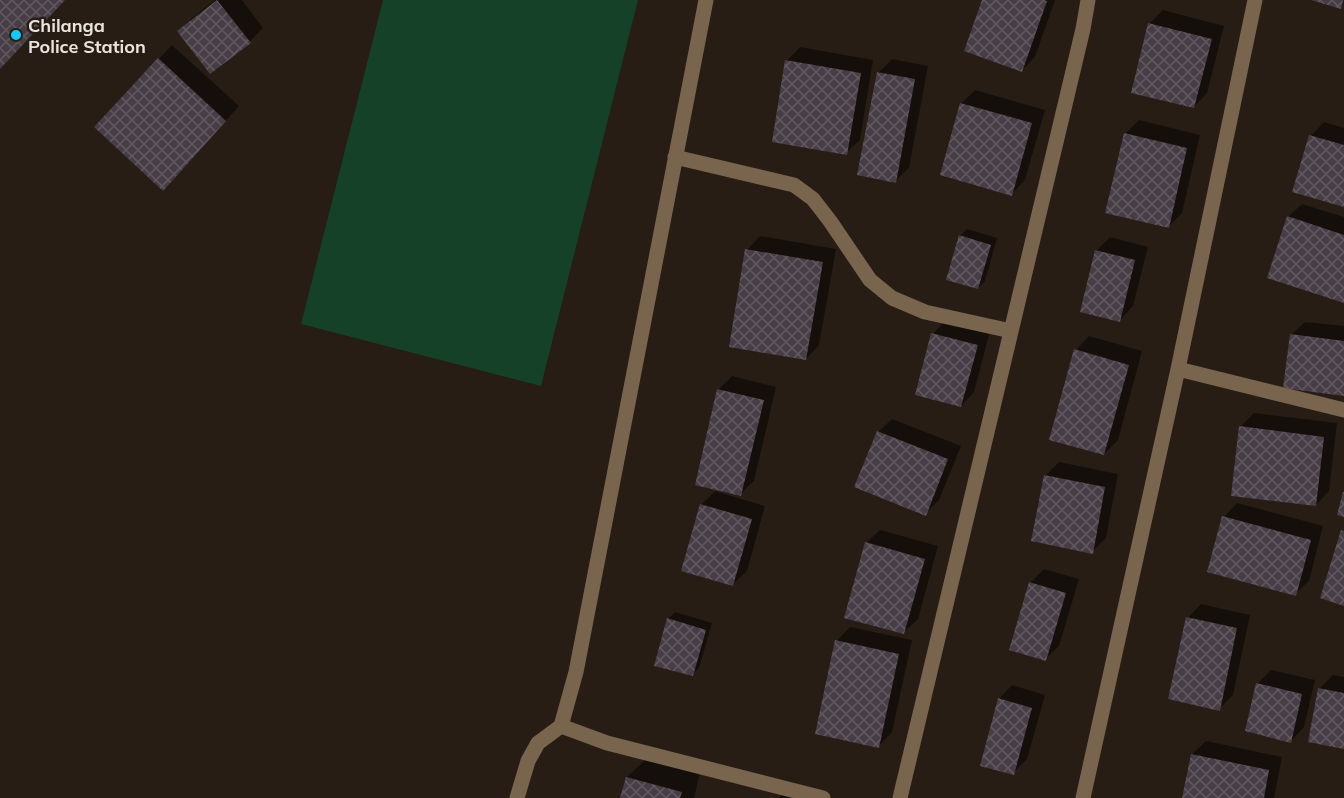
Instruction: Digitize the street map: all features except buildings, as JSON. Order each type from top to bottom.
[{"type":"lane","points":[[517,798],[528,761],[538,743],[561,726],[578,660],[706,0]]},
{"type":"lane","points":[[900,798],[1088,0]]},
{"type":"lane","points":[[1083,798],[1178,369],[1255,0]]},
{"type":"lane","points":[[675,157],[794,185],[813,199],[830,220],[870,280],[892,298],[925,312],[1011,331]]},
{"type":"lane","points":[[1178,369],[1344,410]]},
{"type":"lane","points":[[561,726],[607,743],[823,798]]},
{"type":"green space","points":[[383,0],[638,0],[541,386],[301,324]]},
{"type":"place","name":"Chilanga Police Station","points":[[16,35]]}]
